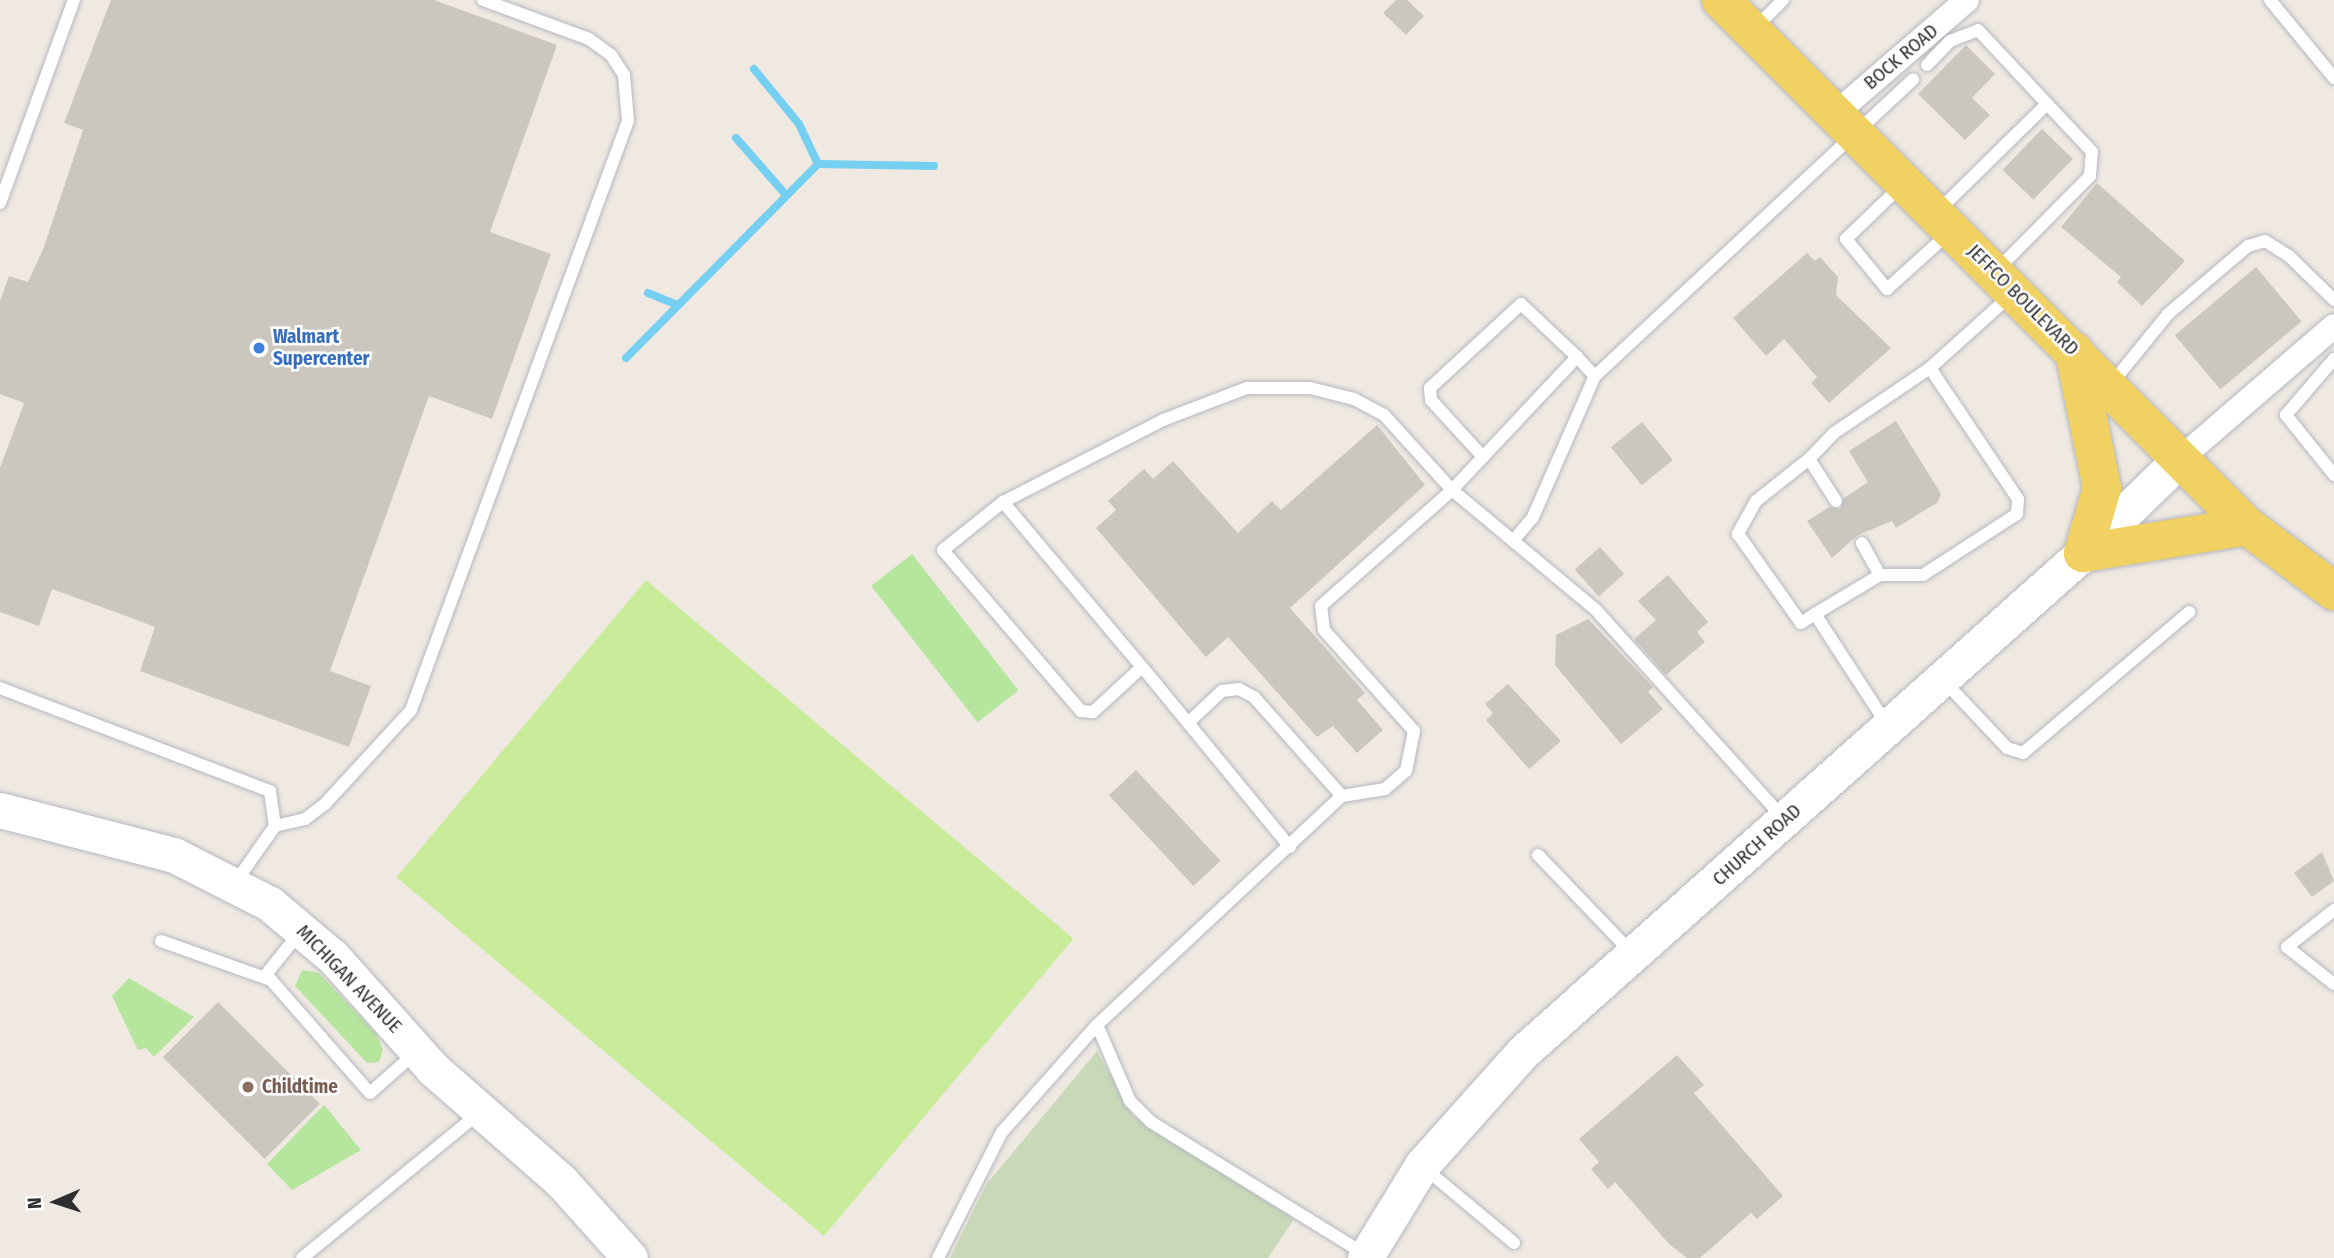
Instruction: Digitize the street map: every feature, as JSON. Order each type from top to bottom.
[{"type":"main road","name":"JEFFCO BOULEVARD","points":[[1721,0],[2073,349],[2247,526],[2334,591]]},
{"type":"main road","points":[[2073,349],[2102,480],[2083,553],[2247,526]]},
{"type":"main road","name":"CHURCH ROAD","points":[[1366,1257],[1422,1166],[1499,1076],[1943,680],[2083,553],[2180,459]]},
{"type":"main road","name":"MICHIGAN AVENUE","points":[[0,810],[139,843],[235,883],[303,929],[479,1113],[561,1181],[630,1258]]},
{"type":"street","name":"BOCK ROAD","points":[[1843,122],[1967,0]]},
{"type":"street","points":[[2180,459],[2334,326]]},
{"type":"lane","points":[[0,203],[74,0]]},
{"type":"lane","points":[[275,825],[305,820],[325,804],[411,710],[628,121],[624,75],[611,55],[589,39],[482,0]]},
{"type":"lane","points":[[1752,31],[1783,0]]},
{"type":"lane","points":[[2270,0],[2334,78]]},
{"type":"lane","points":[[1927,65],[1950,41],[1978,30],[2092,152],[2092,172],[2004,283],[1930,368],[1834,433],[1809,459],[1756,501],[1738,534],[1801,623],[1880,575],[1923,575],[2017,514],[2018,499],[1930,368]]},
{"type":"lane","points":[[1513,541],[1533,517],[1595,376],[1843,122],[1913,79]]},
{"type":"lane","points":[[1903,183],[1846,239],[1887,289],[2047,104]]},
{"type":"lane","points":[[2109,386],[2168,314],[2248,246],[2265,242],[2289,256],[2334,300]]},
{"type":"lane","points":[[1483,457],[1431,400],[1430,388],[1521,304],[1595,376]]},
{"type":"lane","points":[[938,1258],[1002,1132],[1097,1025],[1342,796],[1385,789],[1406,771],[1414,731],[1324,630],[1321,606],[1452,490],[1577,357]]},
{"type":"lane","points":[[2334,359],[2286,415],[2334,475]]},
{"type":"lane","points":[[1142,667],[1086,715],[944,556],[948,544],[1003,502],[1175,415],[1247,388],[1286,386],[1372,406],[1452,490],[1595,609],[1785,820]]},
{"type":"lane","points":[[1809,459],[1836,501]]},
{"type":"lane","points":[[1003,502],[1190,721],[1290,846]]},
{"type":"lane","points":[[1862,543],[1880,575]]},
{"type":"lane","points":[[1943,680],[2007,748],[2023,753],[2189,612]]},
{"type":"lane","points":[[1815,614],[1889,726]]},
{"type":"lane","points":[[0,688],[270,791],[275,825],[235,883]]},
{"type":"lane","points":[[1190,721],[1222,691],[1239,689],[1254,697],[1342,796]]},
{"type":"lane","points":[[1538,855],[1633,955]]},
{"type":"lane","points":[[2334,910],[2287,947],[2334,984]]},
{"type":"lane","points":[[264,976],[303,929]]},
{"type":"lane","points":[[161,941],[264,976],[370,1093],[417,1050]]},
{"type":"lane","points":[[1097,1025],[1130,1101],[1151,1122],[1366,1257]]},
{"type":"lane","points":[[302,1258],[479,1113]]},
{"type":"lane","points":[[1422,1166],[1514,1243]]},
{"type":"green space","points":[[912,554],[1019,690],[978,722],[871,586]]},
{"type":"green space","points":[[646,580],[1073,939],[824,1236],[397,877]]},
{"type":"green space","points":[[302,970],[319,973],[376,1033],[383,1050],[379,1062],[367,1063],[295,986]]},
{"type":"green space","points":[[129,978],[194,1017],[154,1057],[146,1048],[138,1050],[112,996]]},
{"type":"green space","points":[[1097,1051],[1133,1116],[1294,1219],[1268,1258],[950,1258],[986,1185]]},
{"type":"green space","points":[[324,1105],[361,1150],[292,1190],[267,1164]]},
{"type":"building","name":"Walmart Supercenter","points":[[111,0],[434,0],[557,45],[490,232],[551,254],[492,419],[429,396],[330,671],[371,686],[349,747],[140,671],[155,627],[52,589],[39,626],[0,612],[0,468],[24,403],[0,394],[0,301],[9,276],[28,282],[44,247],[83,130],[64,123]]},
{"type":"building","points":[[1396,0],[1407,0],[1424,16],[1406,35],[1383,13]]},
{"type":"building","points":[[1966,45],[1995,74],[1972,98],[1990,115],[1965,140],[1918,94]]},
{"type":"building","points":[[2042,129],[2073,159],[2033,200],[2002,170]]},
{"type":"building","points":[[2097,183],[2185,261],[2142,306],[2117,282],[2121,277],[2061,227]]},
{"type":"building","points":[[1807,253],[1815,261],[1820,257],[1838,277],[1836,295],[1891,348],[1829,403],[1811,383],[1817,377],[1784,339],[1766,356],[1733,318]]},
{"type":"building","points":[[2256,267],[2302,321],[2220,390],[2175,335]]},
{"type":"building","points":[[1896,421],[1941,494],[1938,502],[1896,528],[1892,521],[1858,535],[1832,558],[1807,521],[1829,507],[1840,509],[1844,498],[1868,482],[1849,451]]},
{"type":"building","points":[[1642,422],[1673,460],[1642,485],[1611,447]]},
{"type":"building","points":[[1377,425],[1425,485],[1290,608],[1365,693],[1357,700],[1383,730],[1357,753],[1333,726],[1317,737],[1228,637],[1206,657],[1096,528],[1116,510],[1108,501],[1144,469],[1153,479],[1173,461],[1238,533],[1272,501],[1281,510]]},
{"type":"building","points":[[1600,547],[1624,574],[1599,597],[1575,570]]},
{"type":"building","points":[[1668,575],[1708,622],[1697,632],[1705,642],[1666,675],[1634,639],[1656,620],[1638,601]]},
{"type":"building","points":[[1588,619],[1653,687],[1648,692],[1663,709],[1621,744],[1555,665],[1556,635]]},
{"type":"building","points":[[1508,684],[1561,741],[1529,769],[1486,720],[1493,713],[1485,704]]},
{"type":"building","points":[[1136,770],[1221,861],[1194,886],[1109,795]]},
{"type":"building","points":[[2322,852],[2334,881],[2312,897],[2294,873]]},
{"type":"building","name":"Childtime","points":[[218,1002],[320,1104],[265,1159],[163,1057]]},
{"type":"building","points":[[1677,1055],[1704,1085],[1694,1093],[1783,1196],[1757,1219],[1751,1213],[1700,1258],[1687,1258],[1669,1244],[1615,1182],[1608,1189],[1591,1169],[1599,1162],[1579,1139]]},
{"type":"waterway","points":[[754,69],[799,124],[818,164]]},
{"type":"waterway","points":[[736,138],[786,195]]},
{"type":"waterway","points":[[626,358],[818,164],[934,166]]},
{"type":"waterway","points":[[648,293],[677,305]]},
{"type":"place","name":"Walmart Supercenter","points":[[259,348]]},
{"type":"place","name":"Childtime","points":[[248,1087]]}]
